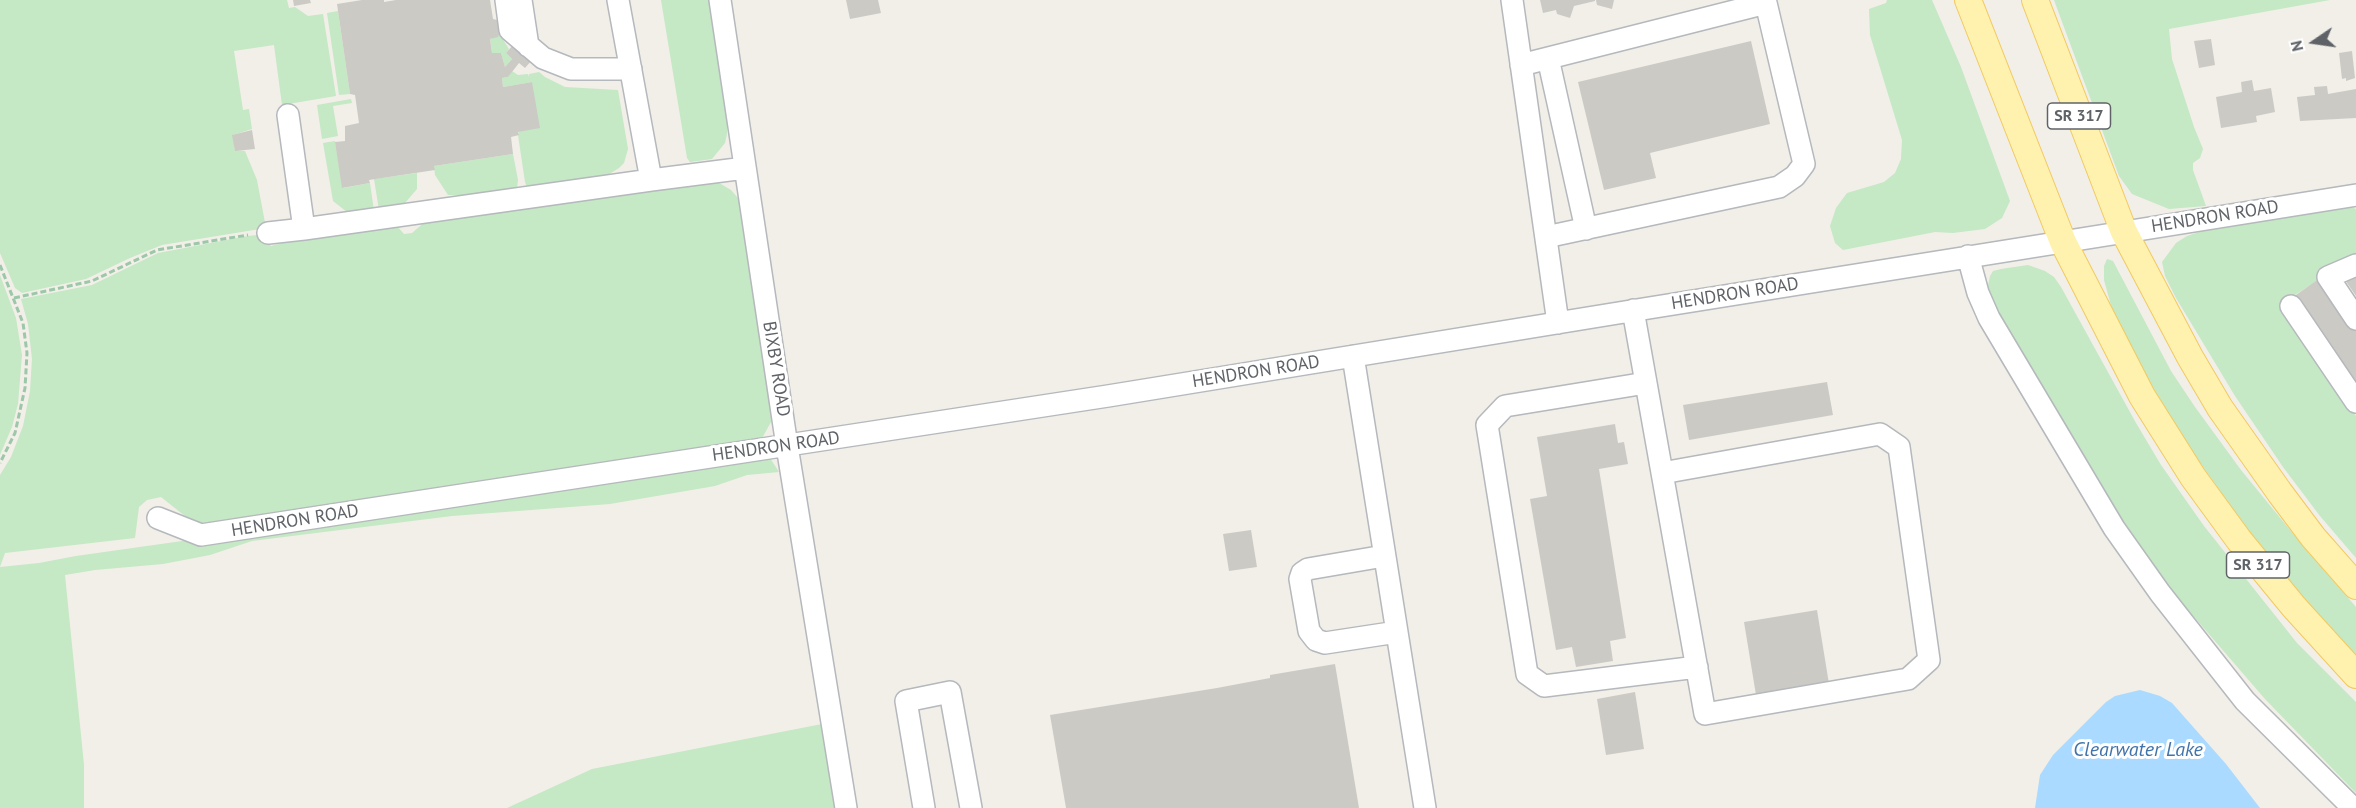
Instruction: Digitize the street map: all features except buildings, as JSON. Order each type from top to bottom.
[{"type":"main road","name":"SR 317","points":[[1968,0],[2063,242],[2120,357],[2193,477],[2269,578],[2356,675]]},
{"type":"main road","name":"SR 317","points":[[2035,0],[2124,232],[2184,346],[2220,408],[2286,502],[2356,586]]},
{"type":"street","points":[[506,0],[510,30],[543,58],[571,69],[631,69]]},
{"type":"street","points":[[521,0],[528,45]]},
{"type":"street","points":[[618,0],[651,180]]},
{"type":"street","name":"BIXBY ROAD","points":[[720,0],[787,446],[846,808]]},
{"type":"street","points":[[1512,0],[1558,322]]},
{"type":"street","points":[[1521,65],[1769,1],[1804,164],[1795,176],[1779,187],[1546,237]]},
{"type":"street","points":[[1548,58],[1586,229]]},
{"type":"street","points":[[288,115],[304,229]]},
{"type":"street","points":[[268,232],[304,229],[745,168]]},
{"type":"street","name":"HENDRON ROAD","points":[[158,518],[201,535],[787,446],[2356,195]]},
{"type":"street","points":[[1968,256],[1978,293],[1989,318],[2114,528],[2160,593],[2245,701],[2353,808]]},
{"type":"street","points":[[2356,265],[2328,277],[2356,319]]},
{"type":"street","points":[[2290,306],[2356,402]]},
{"type":"street","points":[[1633,310],[1662,473],[1697,667],[1705,714],[1908,679],[1929,660],[1899,447],[1880,434],[1662,473]]},
{"type":"street","points":[[1353,356],[1425,808]]},
{"type":"street","points":[[1646,383],[1505,406],[1486,425],[1527,674],[1544,686],[1697,667]]},
{"type":"street","points":[[1384,556],[1308,569],[1302,573],[1300,579],[1309,631],[1316,640],[1325,643],[1397,632]]},
{"type":"street","points":[[924,808],[906,701],[950,692],[971,808]]},
{"type":"path","points":[[14,298],[92,281],[157,250],[268,232]]},
{"type":"path","points":[[0,265],[23,322],[26,343],[25,388],[15,433],[0,463]]},
{"type":"green space","points":[[0,0],[287,0],[289,8],[295,7],[308,16],[323,14],[336,96],[282,105],[274,45],[234,51],[243,110],[249,109],[252,129],[233,135],[235,150],[245,151],[257,180],[266,228],[162,245],[86,279],[22,293],[15,288],[0,253]]},
{"type":"green space","points":[[661,0],[709,0],[727,113],[725,143],[712,159],[690,162],[687,158]]},
{"type":"green space","points":[[1887,0],[1932,0],[1961,67],[2010,201],[2002,218],[1985,229],[1953,233],[1935,232],[1843,250],[1835,243],[1830,226],[1836,208],[1847,193],[1884,182],[1895,173],[1901,159],[1902,140],[1870,35],[1869,9],[1886,3]]},
{"type":"green space","points":[[2054,0],[2330,0],[2169,29],[2172,59],[2203,149],[2200,158],[2193,163],[2193,170],[2206,206],[2169,209],[2132,194],[2119,176]]},
{"type":"green space","points":[[338,11],[350,94],[339,95],[327,13]]},
{"type":"green space","points":[[500,35],[509,49],[506,53],[512,59],[505,67],[501,53],[492,53],[490,39]]},
{"type":"green space","points":[[512,71],[518,75],[528,74],[529,77],[529,74],[539,72],[565,87],[618,90],[628,149],[624,163],[606,176],[527,187],[518,135],[532,82],[503,87],[502,78],[508,77]]},
{"type":"green space","points":[[351,99],[352,103],[333,106],[338,136],[322,139],[317,105]]},
{"type":"green space","points":[[335,141],[343,188],[370,183],[374,211],[347,212],[333,201],[323,143]]},
{"type":"green space","points":[[513,154],[518,180],[517,188],[448,195],[435,175],[434,166]]},
{"type":"green space","points":[[417,173],[417,189],[405,203],[379,210],[374,179]]},
{"type":"green space","points":[[714,180],[731,190],[738,198],[771,413],[771,422],[761,440],[203,524],[195,524],[161,497],[147,500],[139,507],[135,538],[5,553],[0,567],[0,475],[11,457],[23,426],[30,391],[32,359],[28,324],[21,299],[92,285],[158,253],[248,236],[267,234],[268,243],[271,246],[296,239],[397,226],[404,234],[412,233],[427,220]]},
{"type":"green space","points":[[2349,206],[2356,209],[2356,256],[2279,305],[2356,416],[2356,558],[2320,516],[2283,467],[2235,396],[2176,298],[2165,276],[2162,262],[2176,243],[2202,231]]},
{"type":"green space","points":[[2107,259],[2113,261],[2171,371],[2195,407],[2241,470],[2356,607],[2356,657],[2270,561],[2186,443],[2127,344],[2112,309],[2104,280],[2104,266]]},
{"type":"green space","points":[[2028,265],[2054,277],[2061,287],[2161,465],[2204,526],[2297,643],[2356,702],[2356,793],[2265,699],[2176,596],[2086,468],[1997,321],[1988,285],[1990,276],[1993,271]]},
{"type":"green space","points":[[0,275],[16,318],[22,355],[18,404],[12,427],[0,455]]},
{"type":"green space","points":[[770,458],[779,472],[747,475],[715,486],[610,504],[452,516],[252,541],[210,555],[163,564],[65,575],[84,765],[84,808],[0,808],[0,567]]},
{"type":"green space","points":[[822,724],[836,808],[507,808],[592,769]]},
{"type":"water","name":"Clearwater Lake","points":[[2140,690],[2160,696],[2172,703],[2226,764],[2260,808],[2035,808],[2040,775],[2053,755],[2106,702],[2115,696]]}]
